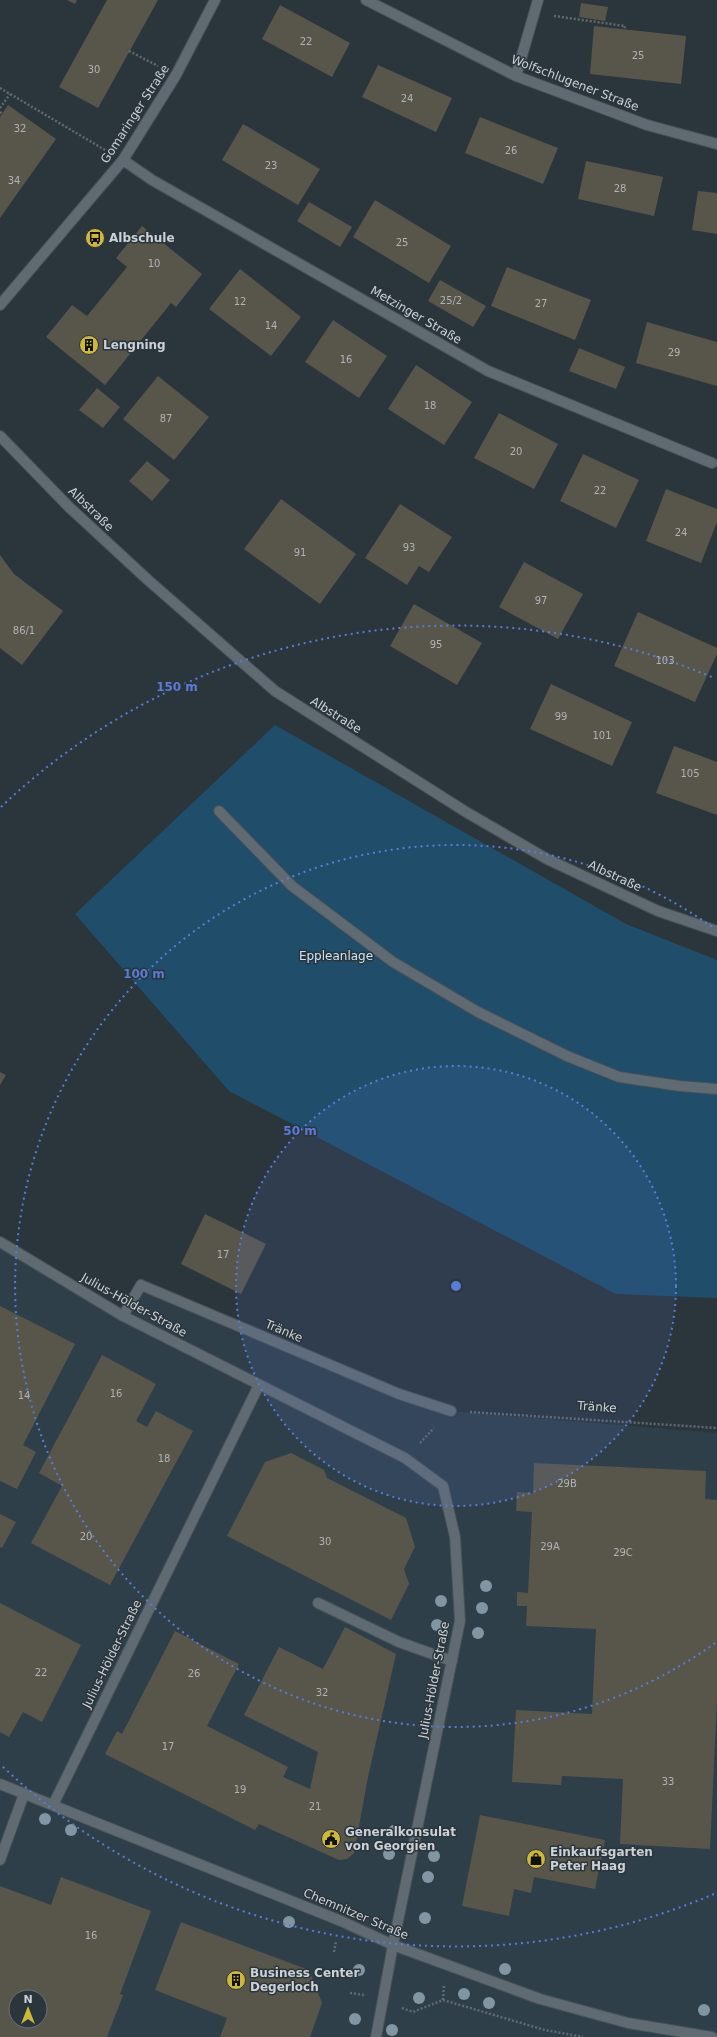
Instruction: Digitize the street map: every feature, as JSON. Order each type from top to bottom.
[{"type":"street","name":"Gomaringer Straße","points":[[0,305],[123,160],[176,75],[215,0]]},
{"type":"street","name":"Wolfschlugener Straße","points":[[366,0],[516,76],[647,125],[717,144]]},
{"type":"street","points":[[516,76],[538,0]]},
{"type":"street","name":"Metzinger Straße","points":[[123,160],[152,180],[488,371],[712,463]]},
{"type":"street","name":"Albstraße","points":[[0,436],[68,506],[148,580],[275,691],[466,812],[547,858],[658,912],[717,931]]},
{"type":"street","points":[[219,811],[292,886],[392,962],[478,1012],[567,1056],[619,1077],[680,1086],[717,1089]]},
{"type":"street","name":"Julius-Hölder-Straße","points":[[0,1242],[124,1316],[406,1458],[443,1486],[453,1530],[460,1621],[392,1945],[376,2037]]},
{"type":"street","name":"Tränke","points":[[124,1316],[141,1285],[399,1394],[450,1411]]},
{"type":"street","name":"Julius-Hölder-Straße","points":[[53,1805],[259,1385]]},
{"type":"street","points":[[318,1603],[399,1642],[452,1661]]},
{"type":"street","name":"Chemnitzer Straße","points":[[0,1784],[341,1921],[392,1945],[540,2000],[628,2024],[712,2037]]},
{"type":"street","points":[[0,1860],[24,1794]]},
{"type":"path","points":[[534,14],[625,26],[624,29]]},
{"type":"path","points":[[129,51],[176,75]]},
{"type":"path","points":[[0,88],[123,160]]},
{"type":"path","points":[[0,108],[10,94]]},
{"type":"path","points":[[406,1458],[450,1411]]},
{"type":"path","name":"Tränke","points":[[450,1411],[717,1428]]},
{"type":"path","points":[[350,1993],[383,2000],[413,2012],[443,2000],[545,2030],[583,2037]]},
{"type":"shaded area","points":[[0,1242],[123,1316],[141,1285],[451,1411],[717,1433],[717,2037],[0,2037]]},
{"type":"green space","name":"Eppleanlage","points":[[275,725],[626,924],[717,960],[717,1298],[616,1294],[229,1091],[75,914]]},
{"type":"building","points":[[67,0],[77,0],[75,4]]},
{"type":"building","points":[[107,0],[158,0],[98,108],[59,87]]},
{"type":"building","points":[[581,3],[608,7],[605,21],[579,17]]},
{"type":"building","points":[[280,5],[350,43],[332,77],[262,39]]},
{"type":"building","points":[[594,26],[686,36],[681,84],[590,74]]},
{"type":"building","points":[[378,65],[452,98],[436,132],[362,97]]},
{"type":"building","points":[[8,105],[56,139],[0,218],[0,117]]},
{"type":"building","points":[[480,117],[558,148],[543,184],[465,153]]},
{"type":"building","points":[[243,124],[320,169],[298,205],[222,160]]},
{"type":"building","points":[[586,161],[663,177],[654,216],[578,199]]},
{"type":"building","points":[[698,191],[717,193],[717,234],[692,230]]},
{"type":"building","points":[[375,200],[451,246],[429,283],[353,237]]},
{"type":"building","points":[[309,202],[352,227],[340,247],[297,221]]},
{"type":"building","points":[[142,226],[202,274],[176,307],[171,303],[105,385],[46,337],[72,305],[87,316],[127,267],[116,258]]},
{"type":"building","points":[[507,267],[591,300],[575,340],[491,306]]},
{"type":"building","points":[[240,269],[301,317],[271,356],[209,309]]},
{"type":"building","points":[[440,280],[486,306],[473,327],[428,301]]},
{"type":"building","points":[[333,320],[387,356],[359,398],[305,362]]},
{"type":"building","points":[[647,322],[717,342],[717,386],[636,363]]},
{"type":"building","points":[[579,348],[625,367],[616,389],[569,371]]},
{"type":"building","points":[[416,365],[472,402],[444,445],[388,409]]},
{"type":"building","points":[[158,376],[209,417],[174,460],[123,419]]},
{"type":"building","points":[[97,388],[120,407],[103,428],[79,410]]},
{"type":"building","points":[[499,413],[558,444],[534,489],[474,458]]},
{"type":"building","points":[[583,454],[639,480],[616,528],[560,501]]},
{"type":"building","points":[[147,461],[170,480],[152,501],[129,481]]},
{"type":"building","points":[[666,489],[717,509],[717,522],[701,563],[646,541]]},
{"type":"building","points":[[281,499],[356,554],[320,604],[244,549]]},
{"type":"building","points":[[400,504],[452,537],[429,572],[419,566],[407,585],[365,558]]},
{"type":"building","points":[[0,555],[14,574],[63,611],[22,665],[0,648]]},
{"type":"building","points":[[524,562],[583,594],[558,639],[499,607]]},
{"type":"building","points":[[414,604],[482,643],[457,685],[390,646]]},
{"type":"building","points":[[638,612],[717,648],[717,654],[695,702],[614,666]]},
{"type":"building","points":[[551,684],[632,722],[612,766],[530,729]]},
{"type":"building","points":[[674,746],[717,762],[717,815],[656,793]]},
{"type":"building","points":[[0,1072],[6,1075],[0,1085]]},
{"type":"building","points":[[205,1214],[266,1244],[241,1294],[181,1264]]},
{"type":"building","points":[[0,1306],[75,1344],[23,1445],[36,1452],[17,1489],[0,1481]]},
{"type":"building","points":[[102,1355],[156,1384],[136,1421],[147,1427],[156,1411],[193,1431],[110,1585],[31,1543],[62,1486],[39,1473]]},
{"type":"building","points":[[291,1453],[324,1470],[327,1478],[406,1518],[415,1547],[404,1569],[409,1584],[391,1620],[227,1536],[265,1462]]},
{"type":"building","points":[[534,1463],[706,1471],[705,1499],[717,1500],[717,1700],[710,1849],[620,1844],[623,1779],[562,1776],[561,1785],[512,1782],[516,1710],[592,1714],[596,1629],[526,1626],[527,1606],[517,1606],[517,1592],[528,1593],[532,1512],[516,1511],[517,1492],[533,1493]]},
{"type":"building","points":[[0,1514],[16,1522],[2,1548],[0,1547]]},
{"type":"building","points":[[0,1603],[81,1645],[42,1722],[23,1712],[9,1737],[0,1732]]},
{"type":"building","points":[[345,1627],[396,1654],[368,1777],[354,1853],[347,1859],[339,1860],[259,1824],[255,1830],[105,1754],[117,1731],[122,1734],[175,1631],[239,1664],[207,1726],[288,1767],[283,1777],[310,1789],[318,1752],[244,1715],[279,1647],[323,1669]]},
{"type":"building","name":"Einkaufsgarten Peter Haag","points":[[480,1815],[605,1840],[595,1889],[534,1877],[531,1893],[514,1889],[509,1916],[462,1906]]},
{"type":"building","points":[[61,1877],[151,1911],[120,1994],[123,1995],[107,2037],[0,2037],[0,1886],[51,1905]]},
{"type":"building","name":"Business Center Degerloch","points":[[181,1922],[309,1970],[322,2003],[310,2037],[220,2037],[227,2018],[155,1990]]},
{"type":"place","name":"Albschule","points":[[95,238]]},
{"type":"place","name":"Lengning","points":[[89,345]]},
{"type":"place","name":"Generalkonsulat von Georgien","points":[[331,1839]]},
{"type":"place","name":"Einkaufsgarten Peter Haag","points":[[536,1859]]},
{"type":"place","name":"Business Center Degerloch","points":[[236,1980]]}]
